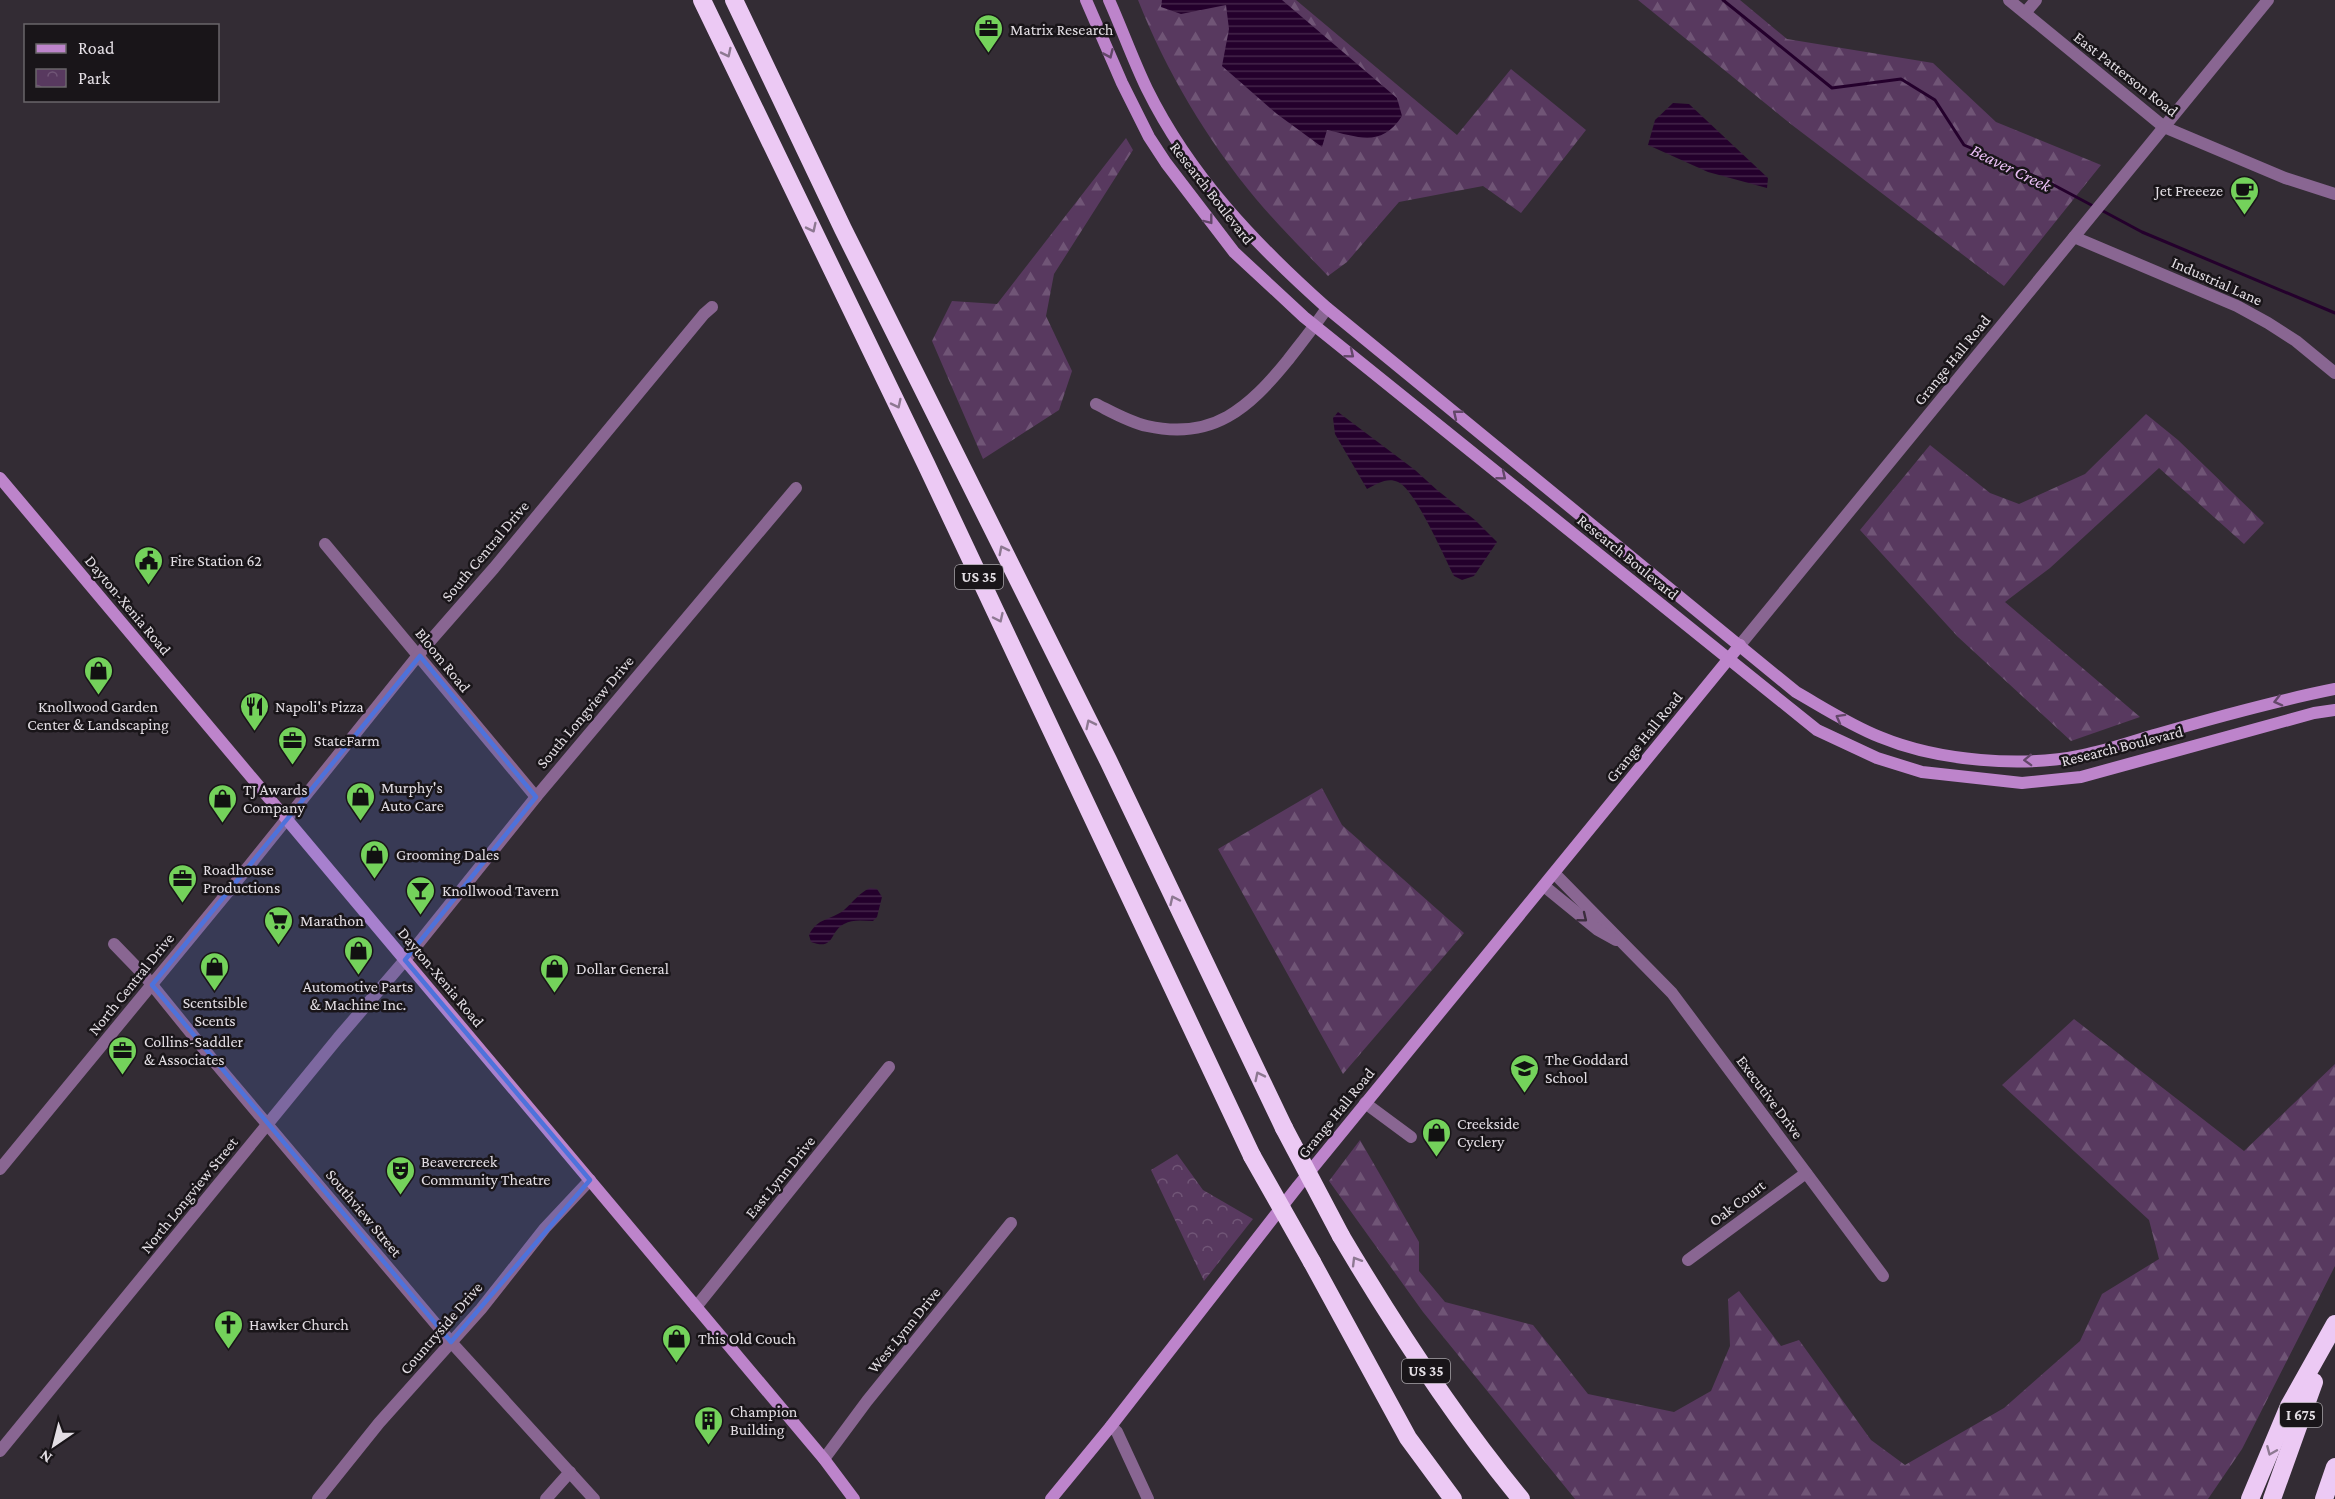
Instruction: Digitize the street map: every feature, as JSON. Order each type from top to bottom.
[{"type":"highway","name":"US 35","points":[[702,0],[941,495],[1252,1156],[1350,1333],[1398,1407],[1467,1499]]},
{"type":"highway","name":"US 35","points":[[734,0],[843,229],[1108,760],[1284,1128],[1341,1236],[1376,1295],[1445,1399],[1521,1499]]},
{"type":"highway","points":[[1376,1295],[1516,1477],[1536,1499]]},
{"type":"highway","points":[[2250,1499],[2289,1406],[2335,1324]]},
{"type":"highway","points":[[1350,1333],[1408,1438],[1453,1499]]},
{"type":"highway","name":"I 675","points":[[2272,1499],[2308,1396],[2335,1334]]},
{"type":"highway","points":[[2324,1499],[2335,1467]]},
{"type":"main road","name":"Research Boulevard","points":[[1086,0],[1122,83],[1149,136],[1166,163],[1234,252],[1315,326],[1817,730],[1877,758],[1922,772],[2022,783],[2081,777],[2314,713],[2335,710]]},
{"type":"main road","name":"Research Boulevard","points":[[1109,0],[1147,89],[1171,131],[1201,177],[1239,224],[1281,267],[1327,308],[1796,692],[1841,719],[1883,738],[1934,752],[1991,761],[2031,760],[2082,756],[2279,700],[2335,689]]},
{"type":"main road","name":"Dayton-Xenia Road","points":[[1,481],[824,1459],[854,1499]]},
{"type":"main road","name":"Grange Hall Road","points":[[1051,1499],[1111,1426],[1298,1186],[1740,645]]},
{"type":"street","name":"East Patterson Road","points":[[2009,0],[2164,128],[2276,175],[2335,194]]},
{"type":"street","points":[[2025,13],[2036,0]]},
{"type":"street","name":"Grange Hall Road","points":[[1740,645],[2268,0]]},
{"type":"street","name":"Industrial Lane","points":[[2074,237],[2258,317],[2296,341],[2335,373]]},
{"type":"street","name":"South Central Drive","points":[[286,819],[420,656],[424,648],[494,568],[639,391],[712,307]]},
{"type":"street","points":[[1096,404],[1130,421],[1164,429],[1197,428],[1215,423],[1245,406],[1260,394],[1327,308]]},
{"type":"street","name":"South Longview Drive","points":[[405,960],[536,797],[796,488]]},
{"type":"street","name":"Bloom Road","points":[[325,544],[536,797]]},
{"type":"street","name":"North Central Drive","points":[[0,1169],[286,819]]},
{"type":"street","name":"Executive Drive","points":[[1555,874],[1672,993],[1883,1276]]},
{"type":"street","name":"Executive Drive","points":[[1544,886],[1598,930],[1625,944]]},
{"type":"street","name":"Southview Street","points":[[114,944],[152,985],[451,1342],[594,1499]]},
{"type":"street","name":"North Longview Street","points":[[0,1451],[361,1010],[405,960]]},
{"type":"street","name":"East Lynn Drive","points":[[696,1307],[889,1066]]},
{"type":"street","points":[[1365,1103],[1411,1137]]},
{"type":"street","name":"Oak Court","points":[[1688,1260],[1806,1173]]},
{"type":"street","name":"Countryside Drive","points":[[318,1499],[379,1423],[481,1309],[545,1228],[590,1180]]},
{"type":"street","name":"West Lynn Drive","points":[[824,1459],[867,1401],[1011,1223]]},
{"type":"street","points":[[1111,1426],[1117,1432],[1148,1499]]},
{"type":"street","points":[[546,1499],[570,1472]]},
{"type":"highlighted area","points":[[420,656],[536,797],[405,960],[590,1180],[451,1342],[152,985]]},
{"type":"green space","points":[[1138,0],[1296,0],[1457,135],[1511,69],[1586,130],[1521,213],[1483,186],[1399,202],[1347,262],[1328,276],[1265,209],[1221,153],[1175,79]]},
{"type":"green space","points":[[1638,0],[1740,0],[1787,39],[1933,63],[1996,122],[2101,165],[2004,286],[1792,125]]},
{"type":"green space","points":[[1126,138],[1133,150],[1054,274],[1046,316],[1072,371],[1059,410],[983,459],[932,341],[952,301],[997,304]]},
{"type":"green space","points":[[2146,414],[2178,440],[2264,523],[2244,544],[2159,468],[2050,568],[2005,602],[2140,717],[2071,741],[1958,637],[1860,530],[1930,445],[1990,493],[2019,504],[2085,474]]},
{"type":"green space","points":[[1322,788],[1342,825],[1464,933],[1343,1074],[1218,849]]},
{"type":"green space","points":[[2074,1019],[2244,1151],[2335,1064],[2335,1266],[2242,1449],[2208,1499],[1575,1499],[1423,1312],[1329,1181],[1360,1140],[1419,1242],[1419,1271],[1445,1302],[1533,1325],[1588,1394],[1674,1412],[1711,1391],[1730,1346],[1728,1299],[1739,1291],[1781,1346],[1799,1340],[1871,1440],[1905,1465],[2004,1408],[2080,1341],[2102,1294],[2159,1259],[2149,1220],[2002,1085]]},
{"type":"green space","points":[[1177,1154],[1203,1190],[1253,1219],[1204,1281],[1151,1170]]},
{"type":"shaded area","points":[[1162,0],[1282,0],[1397,98],[1402,116],[1386,133],[1369,138],[1327,130],[1322,147],[1277,114],[1222,66],[1229,29],[1226,5],[1181,14],[1161,7]]},
{"type":"shaded area","points":[[1673,103],[1689,104],[1768,178],[1767,188],[1708,172],[1648,145],[1655,120]]},
{"type":"shaded area","points":[[1338,412],[1415,470],[1475,520],[1497,542],[1474,576],[1462,580],[1454,576],[1421,510],[1405,487],[1390,480],[1367,489],[1335,434],[1333,418]]},
{"type":"shaded area","points":[[870,888],[877,889],[882,897],[877,917],[873,921],[847,922],[839,927],[828,942],[819,944],[811,942],[809,935],[816,925],[844,910]]},
{"type":"waterway","name":"Beaver Creek","points":[[1723,0],[1832,88],[1901,79],[1935,100],[1964,145],[2050,183],[2095,207]]},
{"type":"waterway","name":"Beaver Creek","points":[[2101,210],[2142,232],[2335,313]]},
{"type":"place","name":"Matrix Research","points":[[989,54]]},
{"type":"place","name":"Jet Freeeze","points":[[2244,216]]},
{"type":"place","name":"Fire Station 62","points":[[149,586]]},
{"type":"place","name":"Knollwood Garden Center & Landscaping","points":[[98,696]]},
{"type":"place","name":"Napoli's Pizza","points":[[254,732]]},
{"type":"place","name":"StateFarm","points":[[293,766]]},
{"type":"place","name":"Murphy's Auto Care","points":[[360,822]]},
{"type":"place","name":"TJ Awards Company","points":[[222,824]]},
{"type":"place","name":"Grooming Dales","points":[[375,880]]},
{"type":"place","name":"Roadhouse Productions","points":[[182,904]]},
{"type":"place","name":"Knollwood Tavern","points":[[421,916]]},
{"type":"place","name":"Marathon","points":[[279,946]]},
{"type":"place","name":"Automotive Parts & Machine Inc.","points":[[358,976]]},
{"type":"place","name":"Scentsible Scents","points":[[215,992]]},
{"type":"place","name":"Dollar General","points":[[555,994]]},
{"type":"place","name":"Collins-Saddler & Associates","points":[[123,1076]]},
{"type":"place","name":"The Goddard School","points":[[1524,1094]]},
{"type":"place","name":"Creekside Cyclery","points":[[1436,1158]]},
{"type":"place","name":"Beavercreek Community Theatre","points":[[400,1196]]},
{"type":"place","name":"Hawker Church","points":[[228,1350]]},
{"type":"place","name":"This Old Couch","points":[[677,1364]]},
{"type":"place","name":"Champion Building","points":[[709,1446]]}]
